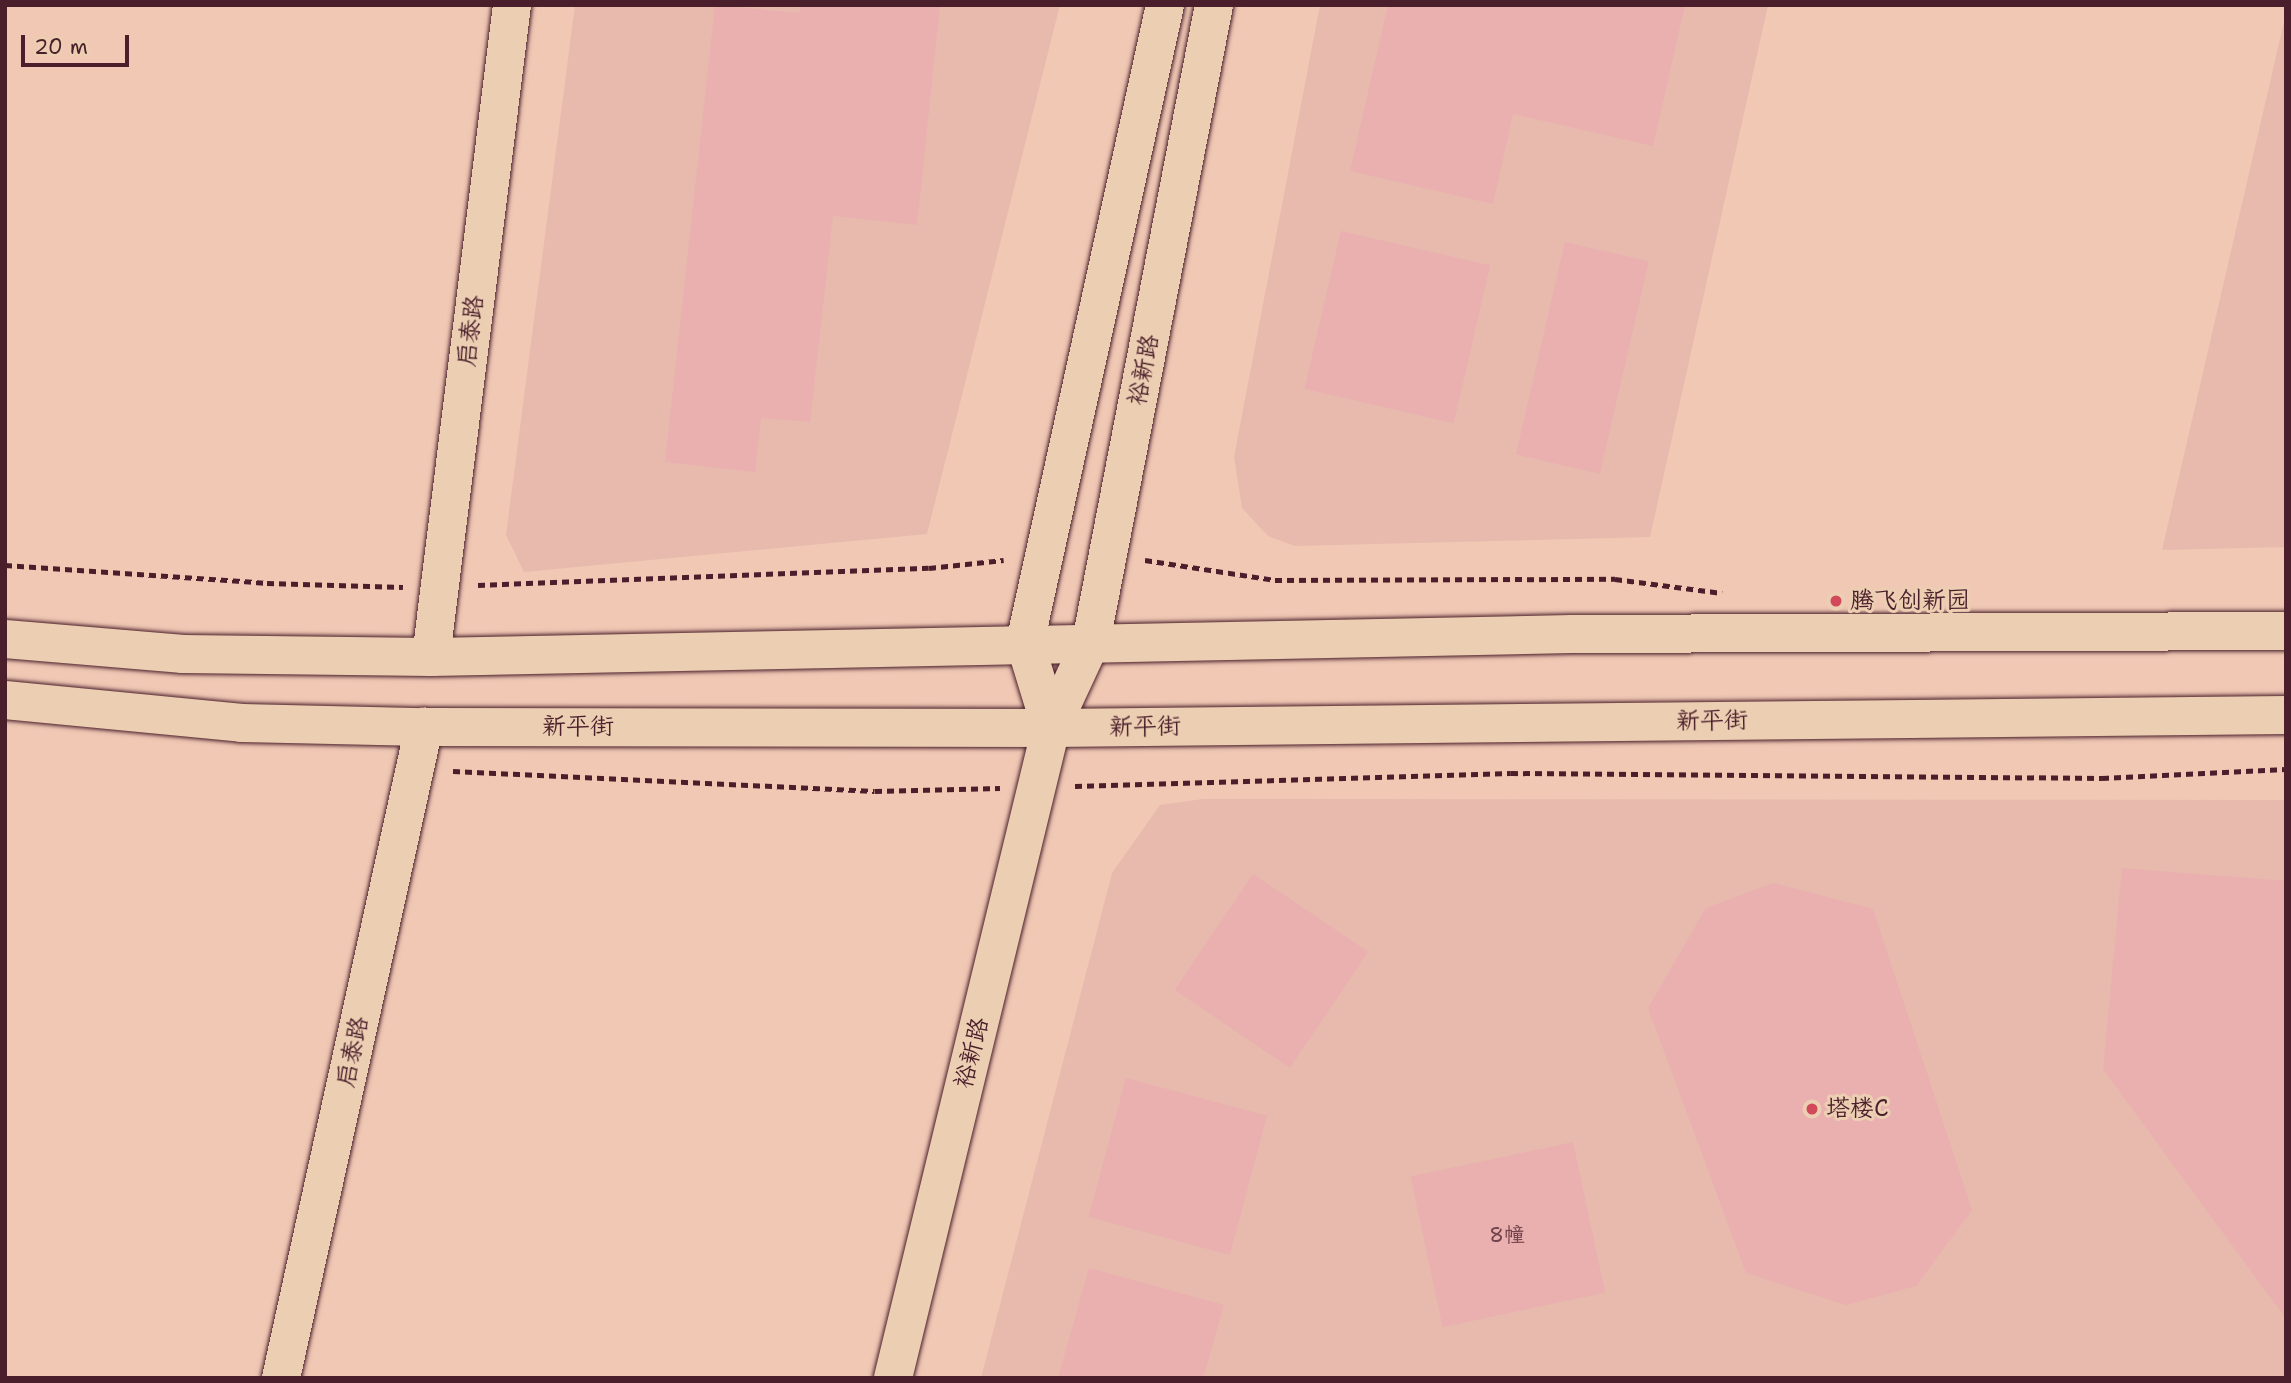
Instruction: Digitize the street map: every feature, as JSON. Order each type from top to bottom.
[{"type":"main road","name":"启泰路","points":[[431,657],[512,5]]},
{"type":"main road","points":[[1051,728],[1025,643],[1165,5]]},
{"type":"main road","name":"裕新路","points":[[893,1378],[1051,728],[1091,642],[1214,5]]},
{"type":"main road","points":[[5,639],[183,654],[431,657],[1091,642],[2286,631]]},
{"type":"main road","name":"新平街","points":[[5,700],[242,723],[424,727],[1051,728],[2286,715]]},
{"type":"main road","name":"启泰路","points":[[281,1378],[424,727]]},
{"type":"path","points":[[1108,554],[1275,580],[1615,579],[1726,593]]},
{"type":"path","points":[[5,565],[267,583],[439,588],[565,579],[929,568],[1044,555]]},
{"type":"path","points":[[415,769],[875,791],[1511,773],[2102,778],[2286,769]]},
{"type":"shaded area","points":[[575,5],[1060,5],[927,534],[524,572],[506,535]]},
{"type":"shaded area","points":[[1320,5],[1768,5],[1650,537],[1295,546],[1268,536],[1242,508],[1234,457]]},
{"type":"shaded area","points":[[2286,13],[2286,547],[2162,550]]},
{"type":"shaded area","points":[[1203,799],[2286,800],[2286,1378],[981,1378],[1112,873],[1160,805]]},
{"type":"building","points":[[715,5],[800,13],[801,5],[940,5],[917,225],[833,216],[810,422],[761,418],[755,472],[665,462]]},
{"type":"building","points":[[1388,5],[1685,5],[1653,146],[1513,114],[1493,204],[1350,171]]},
{"type":"building","points":[[1341,231],[1490,265],[1454,423],[1305,389]]},
{"type":"building","points":[[1565,242],[1649,261],[1600,474],[1516,454]]},
{"type":"building","points":[[2122,868],[2286,881],[2286,1319],[2103,1069]]},
{"type":"building","points":[[1253,874],[1368,952],[1290,1068],[1175,990]]},
{"type":"building","name":"塔楼C","points":[[1773,883],[1873,909],[1972,1210],[1916,1286],[1846,1305],[1746,1273],[1648,1008],[1706,908]]},
{"type":"building","points":[[1126,1078],[1267,1116],[1230,1255],[1089,1217]]},
{"type":"building","points":[[1573,1142],[1605,1293],[1443,1327],[1411,1177]]},
{"type":"building","points":[[1089,1268],[1224,1305],[1203,1378],[1058,1378]]},
{"type":"place","name":"腾飞创新园","points":[[1836,601]]},
{"type":"place","name":"塔楼C","points":[[1812,1109]]}]
